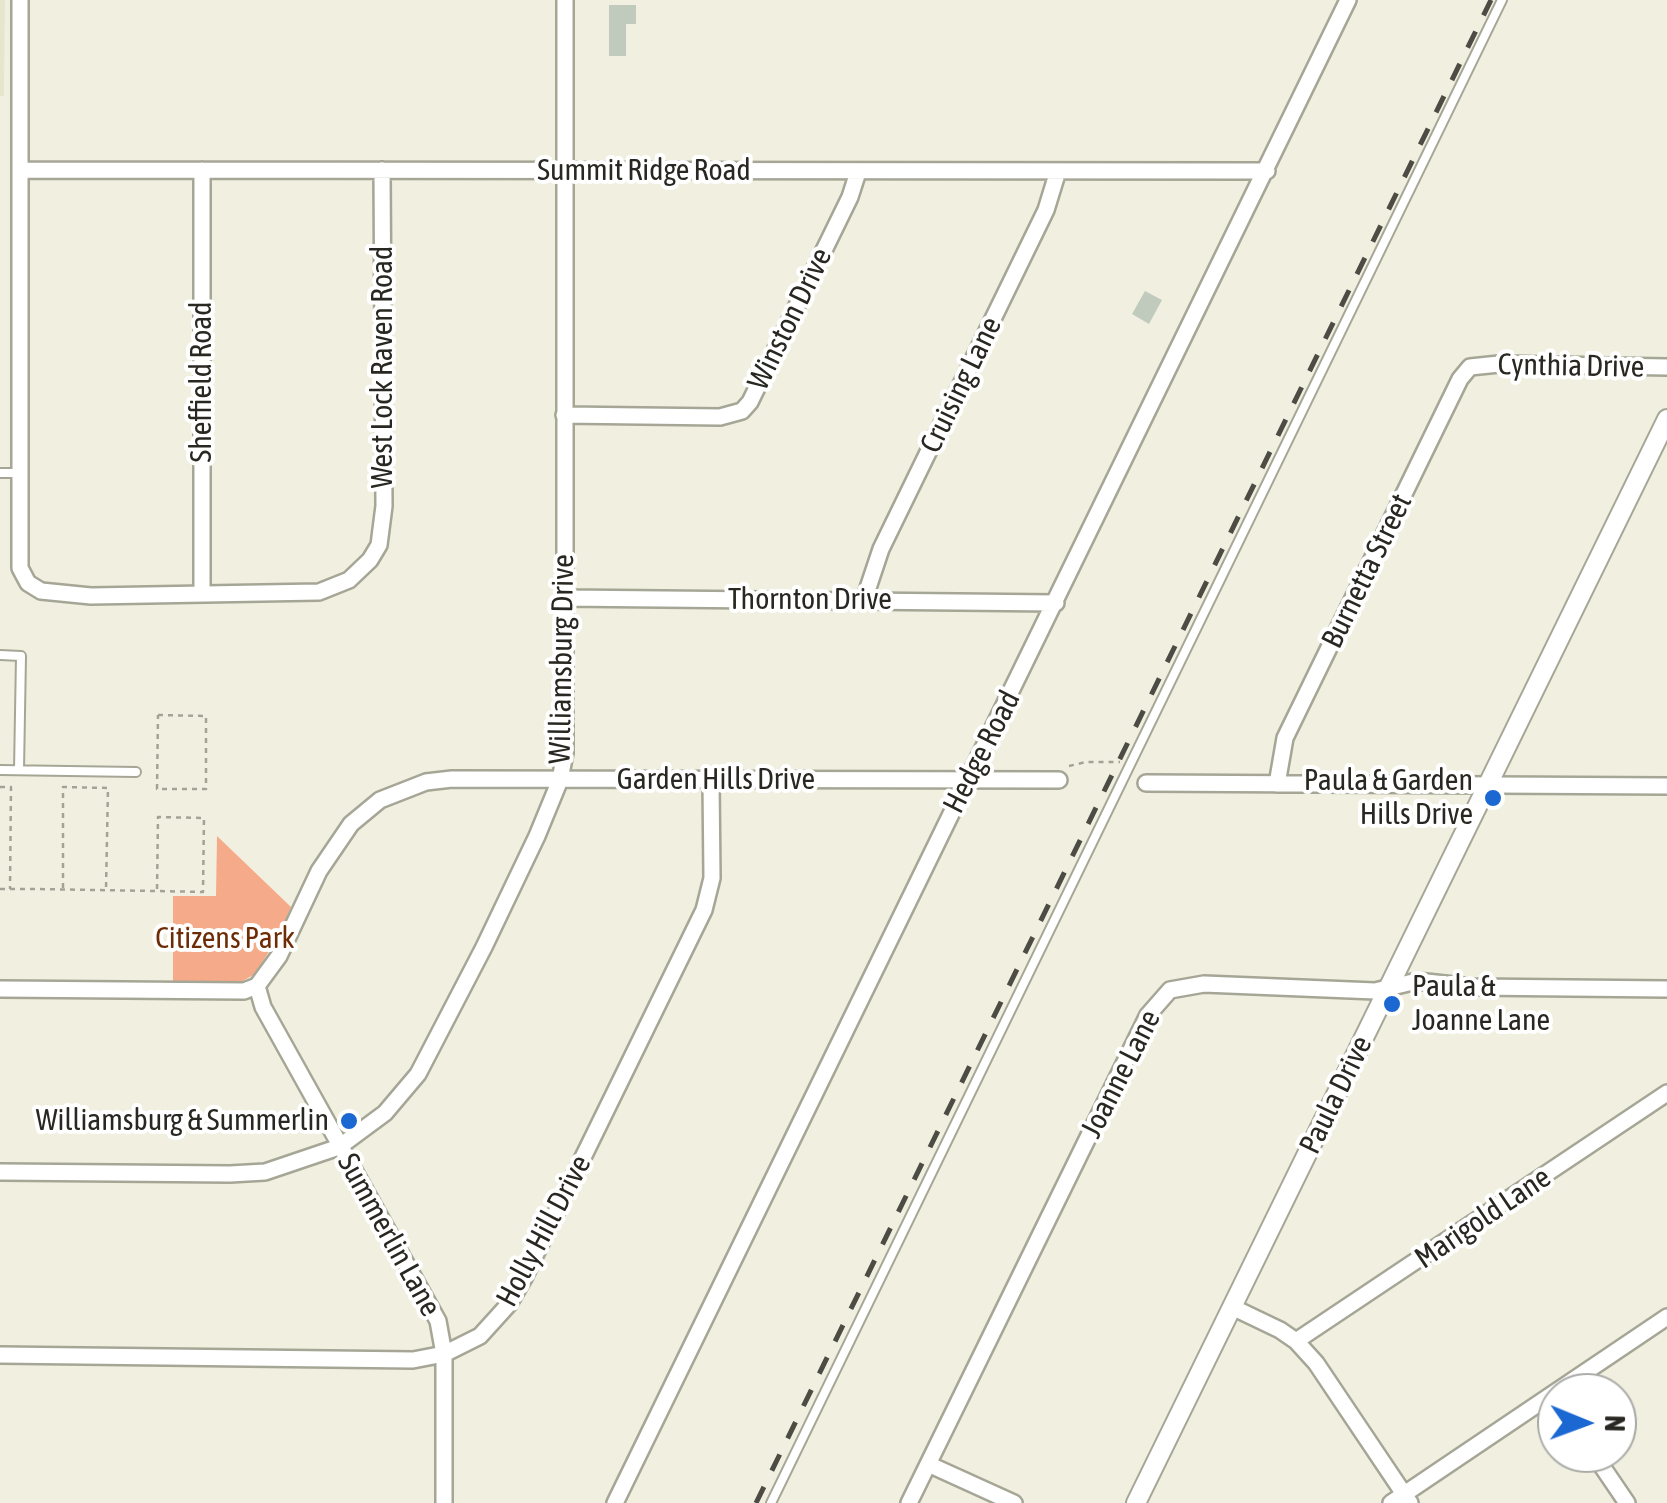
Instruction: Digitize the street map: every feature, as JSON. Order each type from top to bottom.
[{"type":"street","points":[[20,0],[20,568],[28,583],[41,591],[91,596],[202,594]]},
{"type":"street","name":"Williamsburg Drive","points":[[0,1172],[266,1172],[339,1146],[386,1113],[427,1061],[522,868],[560,780],[566,753],[565,0]]},
{"type":"street","name":"Hedge Road","points":[[615,1503],[1268,171],[1348,0]]},
{"type":"street","name":"Summit Ridge Road","points":[[22,170],[1268,171]]},
{"type":"street","name":"Sheffield Road","points":[[202,170],[202,594]]},
{"type":"street","name":"West Lock Raven Road","points":[[202,594],[319,592],[349,580],[370,560],[378,544],[384,506],[382,170]]},
{"type":"street","name":"Cruising Lane","points":[[864,600],[881,549],[1046,210],[1058,171]]},
{"type":"street","name":"Winston Drive","points":[[564,416],[720,417],[742,411],[850,197],[858,172]]},
{"type":"street","name":"Cynthia Drive","points":[[1474,365],[1667,367]]},
{"type":"street","name":"Burnetta Street","points":[[1277,784],[1285,738],[1460,379],[1474,365]]},
{"type":"street","name":"Paula Drive","points":[[1136,1503],[1667,418]]},
{"type":"street","name":"Thornton Drive","points":[[564,598],[1056,603]]},
{"type":"street","name":"Holly Hill Drive","points":[[0,1354],[413,1360],[444,1354],[480,1336],[509,1304],[704,910],[712,878],[711,780]]},
{"type":"street","name":"Garden Hills Drive","points":[[257,986],[278,956],[319,870],[338,840],[368,808],[403,789],[426,782],[1056,780]]},
{"type":"street","points":[[1146,782],[1667,786]]},
{"type":"street","name":"Joanne Lane","points":[[909,1503],[1130,1051],[1158,1000],[1170,990],[1204,984],[1375,991],[1417,981],[1473,987],[1667,989]]},
{"type":"street","points":[[0,989],[244,991],[257,986]]},
{"type":"street","name":"Summerlin Lane","points":[[257,986],[263,1007],[438,1320],[444,1354],[444,1503]]},
{"type":"street","name":"Marigold Lane","points":[[1296,1341],[1667,1092]]},
{"type":"street","points":[[1232,1307],[1280,1330],[1316,1363],[1402,1500],[1537,1408]]},
{"type":"street","points":[[1588,1373],[1667,1318]]},
{"type":"street","points":[[928,1464],[1014,1503]]},
{"type":"street","points":[[1607,1473],[1627,1503]]},
{"type":"lane","points":[[771,1503],[1502,0]]},
{"type":"lane","points":[[0,473],[20,473]]},
{"type":"lane","points":[[0,656],[21,656],[19,770]]},
{"type":"lane","points":[[0,770],[136,772]]},
{"type":"path","points":[[158,715],[206,716],[206,789],[157,788],[158,715]]},
{"type":"path","points":[[1056,780],[1057,774],[1076,763],[1110,762]]},
{"type":"path","points":[[0,787],[11,787],[10,889]]},
{"type":"path","points":[[63,890],[63,788],[108,788],[106,890]]},
{"type":"path","points":[[0,889],[157,892],[202,892],[204,818],[158,817],[157,892]]},
{"type":"shaded area","points":[[0,0],[5,0],[4,96],[0,96]]},
{"type":"green space","name":"Citizens Park","points":[[217,836],[291,907],[255,974],[239,983],[173,981],[173,896],[216,896]]},
{"type":"building","points":[[609,5],[636,5],[636,24],[626,24],[626,56],[609,56]]},
{"type":"building","points":[[1145,291],[1162,300],[1149,324],[1132,314]]},
{"type":"railway","points":[[756,1503],[1491,0]]},
{"type":"place","name":"Paula & Garden Hills Drive","points":[[1493,798]]},
{"type":"place","name":"Paula & Joanne Lane","points":[[1392,1004]]},
{"type":"place","name":"Williamsburg & Summerlin","points":[[349,1121]]}]
